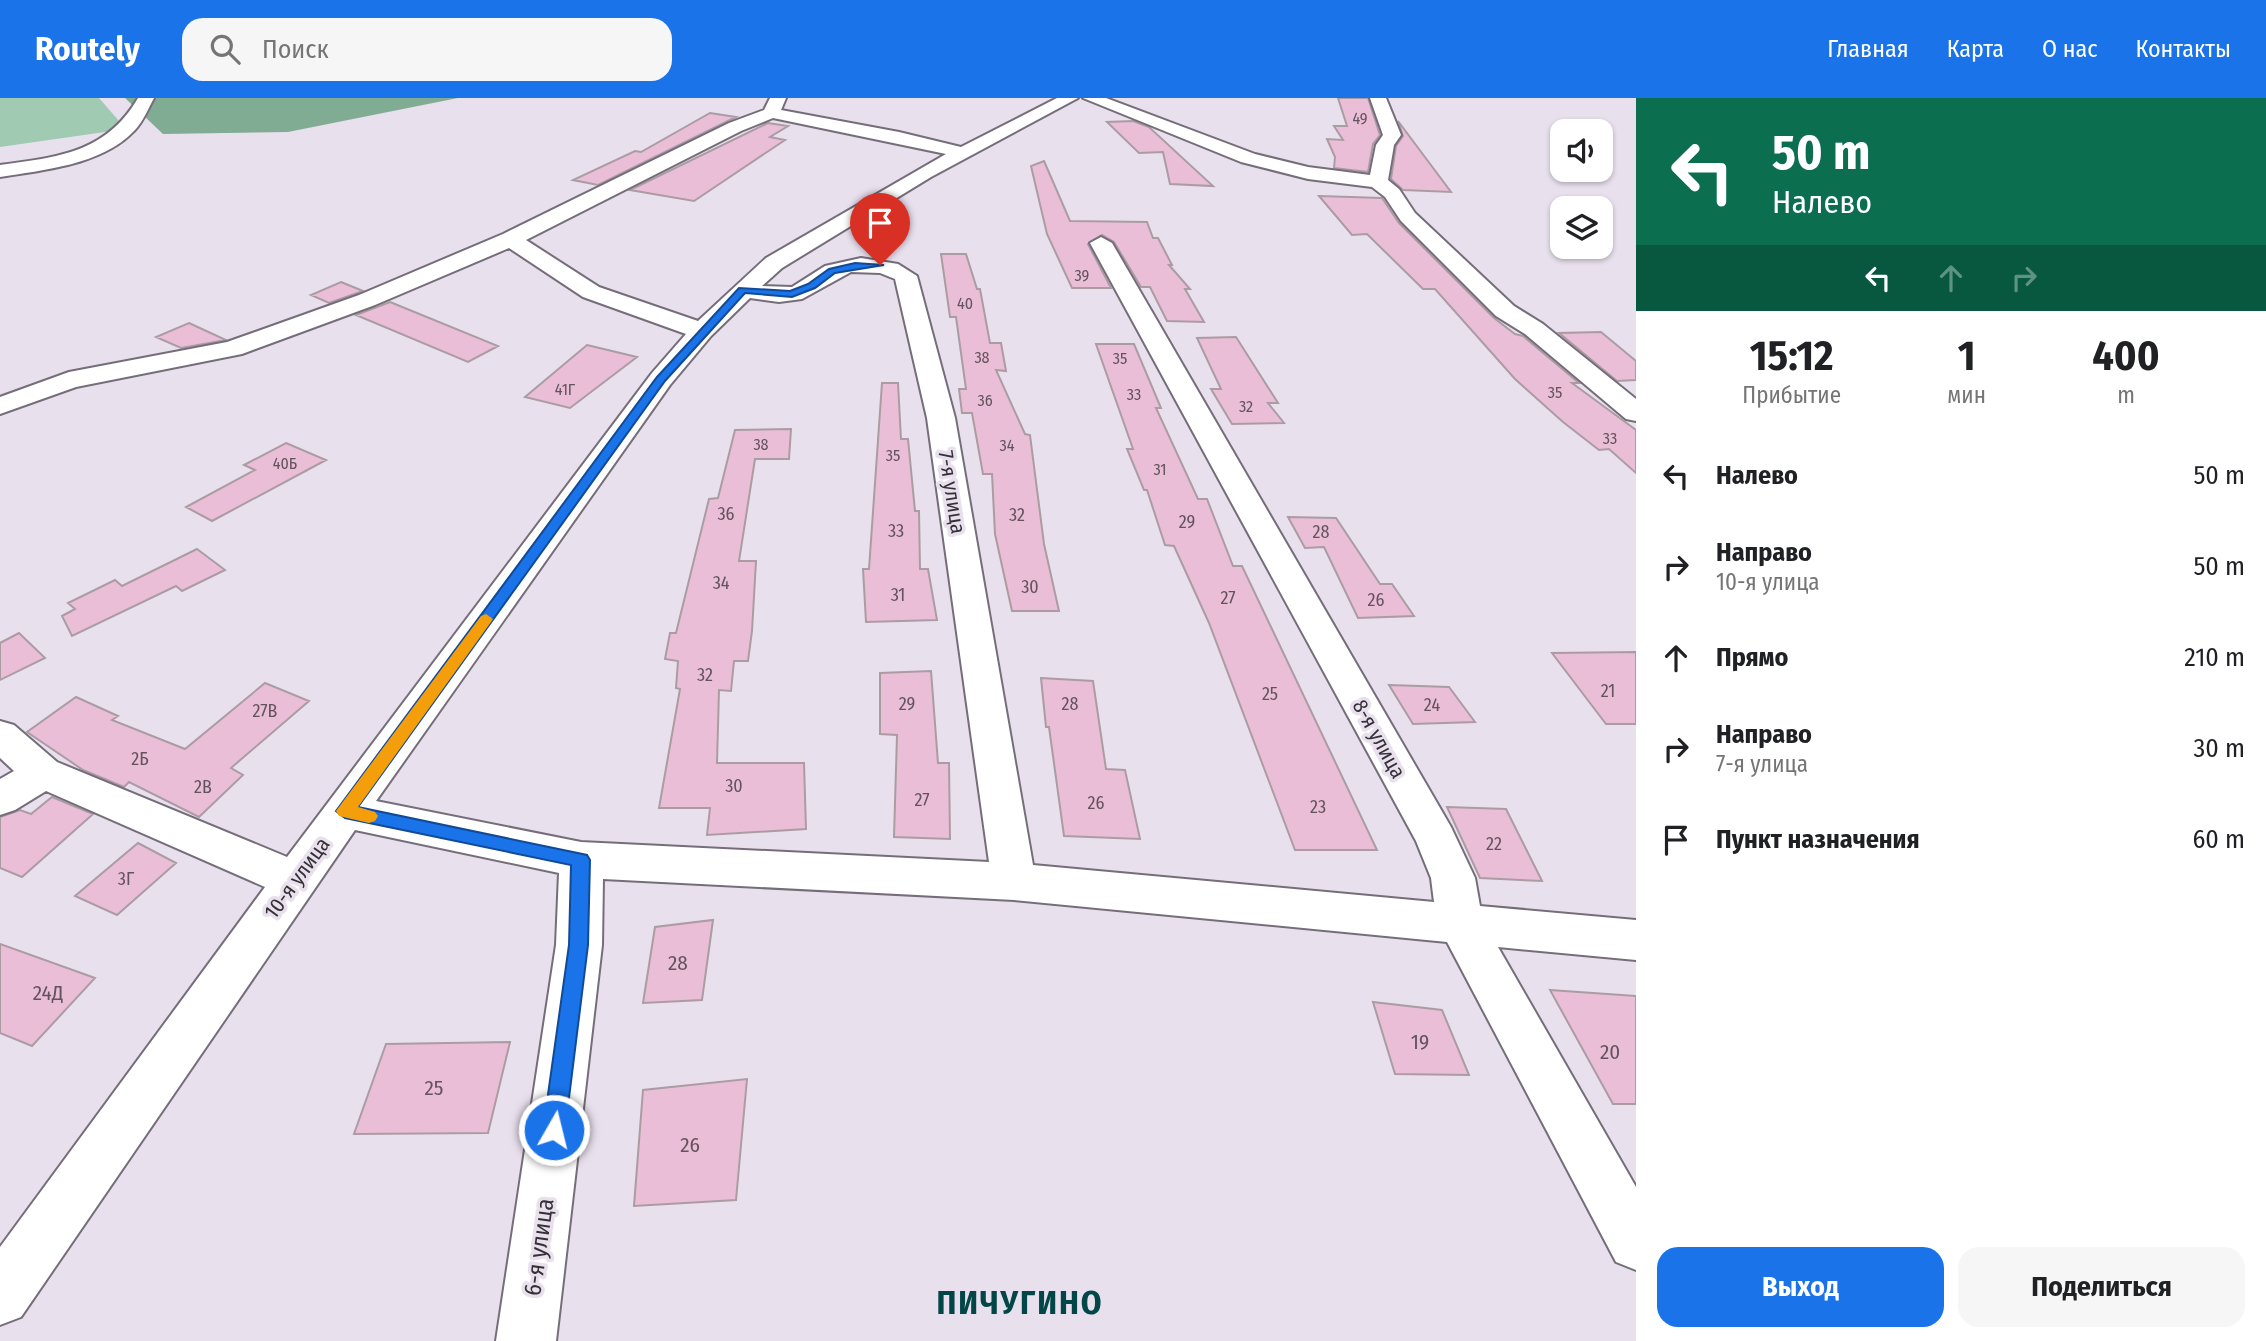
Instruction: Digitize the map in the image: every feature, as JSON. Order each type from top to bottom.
[{"type":"street","points":[[0,171],[53,163],[99,146],[126,129],[146,98]]},
{"type":"street","name":"10-я улица","points":[[0,1296],[345,811],[661,379],[702,331],[742,290],[797,247],[963,153],[1070,98]]},
{"type":"street","points":[[1091,98],[1248,158],[1308,173],[1378,182],[1392,193],[1408,217],[1505,310],[1534,329],[1636,413]]},
{"type":"street","points":[[1378,98],[1392,135],[1385,145],[1378,182]]},
{"type":"street","points":[[0,406],[69,380],[233,349],[367,300],[511,239],[774,106],[963,153]]},
{"type":"street","points":[[511,239],[591,292],[702,331]]},
{"type":"street","name":"8-я улица","points":[[1101,243],[1150,335],[1436,839],[1452,878],[1460,922],[1636,1242]]},
{"type":"street","name":"7-я улица","points":[[742,290],[792,294],[811,286],[832,271],[855,266],[894,268],[906,276],[941,418],[1014,882]]},
{"type":"street","points":[[0,735],[43,773],[295,880]]},
{"type":"street","points":[[0,799],[43,773]]},
{"type":"street","points":[[345,811],[581,860],[1014,882],[1636,940]]},
{"type":"street","name":"6-я улица","points":[[526,1341],[579,945],[581,860]]},
{"type":"green space","points":[[0,98],[99,98],[126,129],[0,147]]},
{"type":"green space","points":[[125,98],[458,98],[288,132],[163,134]]},
{"type":"building","points":[[1338,98],[1368,98],[1380,135],[1373,144],[1368,172],[1334,168],[1335,157],[1327,139],[1343,140],[1334,126],[1347,126]]},
{"type":"building","points":[[710,113],[736,117],[598,185],[573,180],[635,151],[641,152]]},
{"type":"building","points":[[1133,121],[1149,127],[1213,186],[1170,184],[1163,152],[1139,153],[1107,122]]},
{"type":"building","points":[[1398,121],[1451,192],[1403,190],[1391,179],[1396,146],[1403,136]]},
{"type":"building","points":[[768,123],[788,126],[770,137],[785,140],[694,201],[630,190]]},
{"type":"building","points":[[1044,161],[1070,221],[1147,222],[1153,238],[1158,238],[1172,265],[1169,265],[1190,289],[1185,289],[1204,322],[1167,321],[1150,287],[1141,287],[1114,242],[1102,235],[1088,244],[1111,288],[1072,288],[1047,234],[1031,166]]},
{"type":"building","points":[[1319,196],[1382,198],[1399,223],[1494,318],[1515,334],[1523,336],[1579,383],[1572,383],[1636,430],[1636,473],[1609,449],[1599,450],[1563,422],[1515,379],[1435,289],[1423,289],[1367,234],[1352,235]]},
{"type":"building","points":[[941,254],[966,254],[977,289],[980,289],[990,343],[1001,343],[1006,371],[996,370],[1025,434],[1030,435],[1044,544],[1059,611],[1012,611],[995,534],[992,474],[983,474],[972,413],[962,413],[959,389],[966,389],[956,317],[950,317]]},
{"type":"building","points":[[341,282],[363,291],[329,303],[311,295]]},
{"type":"building","points":[[390,302],[498,346],[468,362],[356,315]]},
{"type":"building","points":[[189,323],[226,340],[181,348],[156,337]]},
{"type":"building","points":[[1601,332],[1636,361],[1636,380],[1617,381],[1559,333]]},
{"type":"building","points":[[1236,337],[1278,403],[1268,403],[1284,423],[1232,424],[1211,389],[1221,389],[1197,338]]},
{"type":"building","points":[[1096,344],[1134,344],[1161,408],[1156,408],[1198,499],[1207,499],[1233,566],[1242,566],[1377,850],[1295,850],[1209,623],[1174,546],[1165,545],[1147,490],[1144,490],[1127,449],[1133,449]]},
{"type":"building","points":[[587,345],[637,357],[570,408],[525,397]]},
{"type":"building","points":[[882,383],[898,383],[901,439],[908,439],[915,511],[919,511],[920,569],[928,569],[937,620],[866,622],[863,569],[869,569]]},
{"type":"building","points":[[791,429],[789,459],[755,459],[739,561],[756,561],[752,631],[748,661],[734,661],[731,691],[719,690],[717,763],[804,763],[806,829],[707,835],[710,808],[659,808],[680,689],[676,688],[678,661],[665,659],[670,633],[676,633],[709,499],[718,498],[735,430]]},
{"type":"building","points":[[286,443],[326,460],[212,521],[186,507],[255,470],[244,465]]},
{"type":"building","points":[[1288,517],[1336,518],[1380,584],[1392,584],[1414,616],[1358,618],[1324,547],[1305,548]]},
{"type":"building","points":[[197,549],[225,570],[182,591],[176,586],[72,636],[62,616],[75,609],[68,603],[115,580],[122,586]]},
{"type":"building","points":[[19,633],[45,658],[0,680],[0,643]]},
{"type":"building","points":[[1636,652],[1636,724],[1606,724],[1552,653]]},
{"type":"building","points":[[931,671],[938,763],[949,763],[950,839],[894,837],[897,735],[880,734],[880,673]]},
{"type":"building","points":[[1041,678],[1093,681],[1106,769],[1125,770],[1140,839],[1064,836],[1049,727],[1046,727]]},
{"type":"building","points":[[265,683],[309,701],[231,768],[243,775],[199,817],[129,782],[124,787],[83,770],[27,732],[76,697],[118,716],[112,720],[185,749]]},
{"type":"building","points":[[1389,685],[1449,687],[1475,722],[1413,724]]},
{"type":"building","points":[[52,797],[93,814],[22,877],[0,868],[0,817],[20,810],[31,814]]},
{"type":"building","points":[[1447,807],[1506,809],[1542,881],[1480,878]]},
{"type":"building","points":[[138,843],[176,863],[117,915],[75,896]]},
{"type":"building","points":[[713,920],[702,1000],[643,1003],[655,927]]},
{"type":"building","points":[[0,944],[95,978],[32,1046],[0,1033]]},
{"type":"building","points":[[1550,990],[1636,996],[1636,1104],[1613,1104]]},
{"type":"building","points":[[1373,1002],[1442,1010],[1469,1075],[1395,1074]]},
{"type":"building","points":[[510,1042],[488,1133],[354,1134],[386,1044]]},
{"type":"building","points":[[747,1079],[736,1200],[634,1206],[643,1090]]},
{"type":"slow traffic","points":[[369,816],[345,811],[486,619]]},
{"type":"district","name":"ПИЧУГИНО","points":[[1020,1302]]},
{"type":"route","points":[[554,1130],[579,945],[581,860],[345,811],[661,379],[742,290],[792,294],[802,292],[832,271],[846,267],[880,265]]}]
